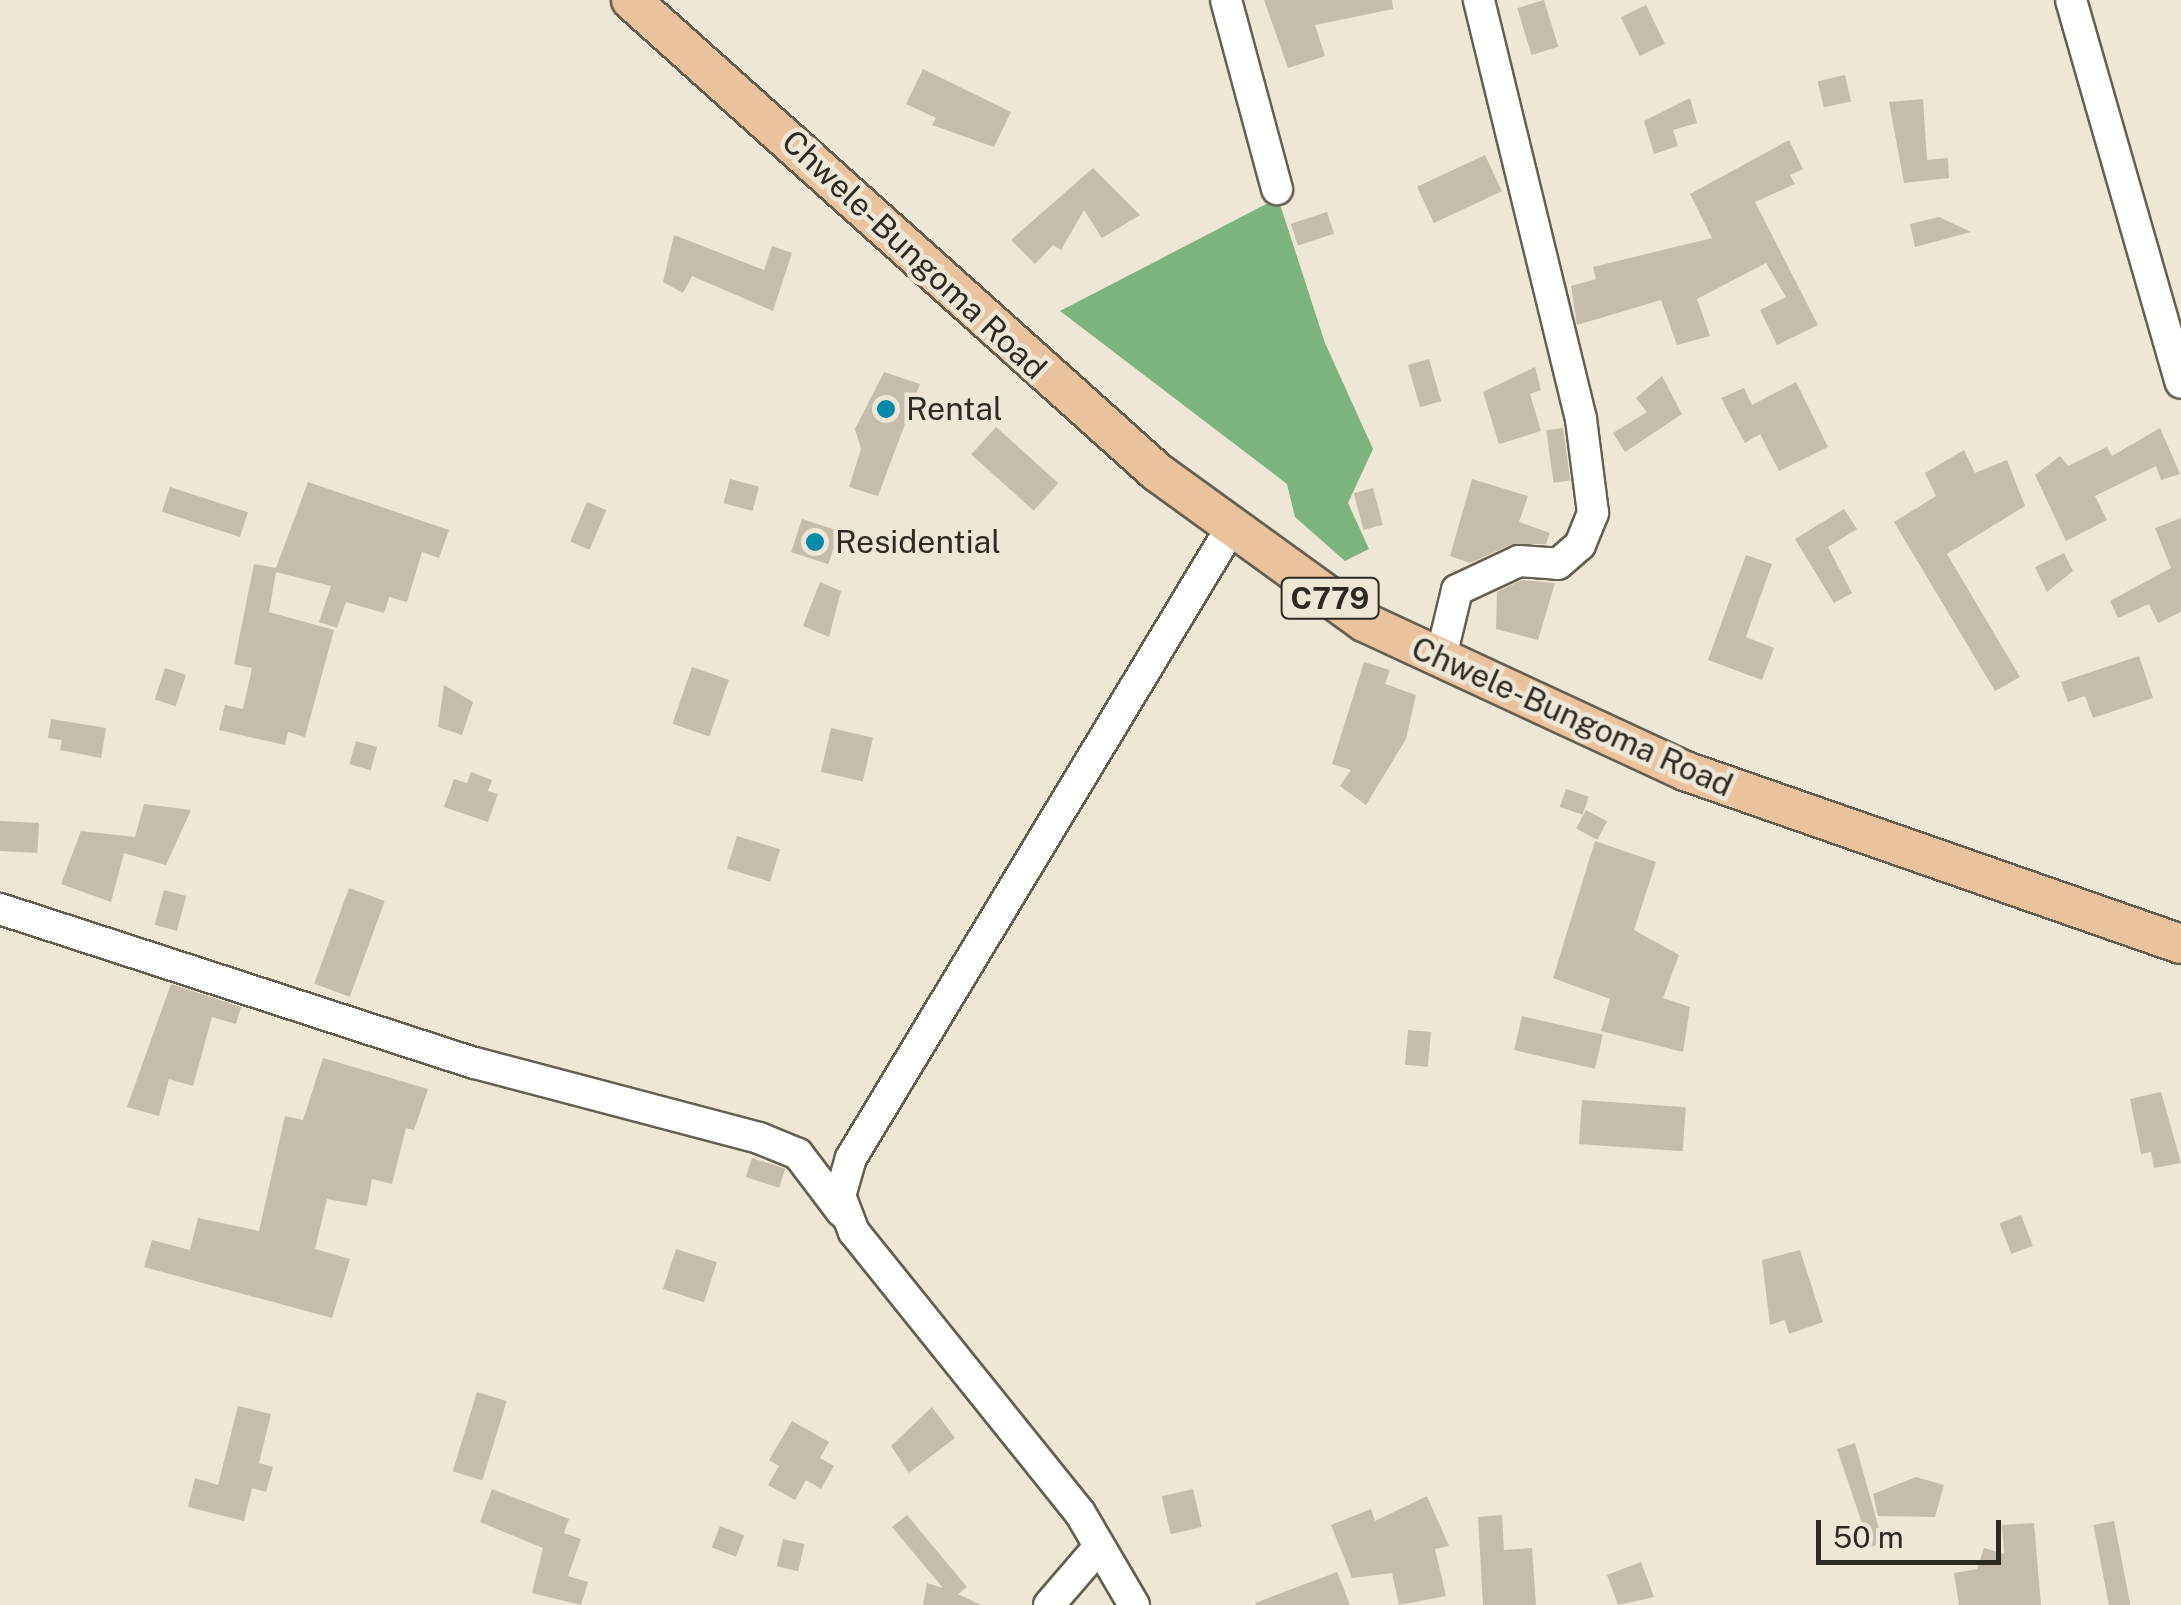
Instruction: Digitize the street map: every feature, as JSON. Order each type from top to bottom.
[{"type":"main road","name":"Chwele-Bungoma Road","points":[[631,0],[1044,376],[1231,528],[1364,622],[1440,661],[1703,778],[2181,944]]},
{"type":"street","points":[[1226,0],[1276,189]]},
{"type":"street","points":[[1440,661],[1458,590],[1519,561],[1558,564],[1580,545],[1594,513],[1581,420],[1479,0]]},
{"type":"street","points":[[2071,0],[2181,383]]},
{"type":"street","points":[[842,1212],[851,1158],[1231,528]]},
{"type":"street","points":[[0,909],[608,1103],[760,1138],[798,1154],[1098,1548],[1134,1605]]},
{"type":"street","points":[[1049,1605],[1098,1548]]},
{"type":"green space","points":[[1278,198],[1325,343],[1373,449],[1348,503],[1369,549],[1345,561],[1295,517],[1287,484],[1060,311]]},
{"type":"building","points":[[1264,0],[1392,0],[1393,9],[1315,25],[1325,56],[1288,68]]},
{"type":"building","points":[[1544,0],[1558,47],[1532,55],[1517,8]]},
{"type":"building","points":[[1646,5],[1665,44],[1640,56],[1621,17]]},
{"type":"building","points":[[923,69],[1011,112],[994,147],[932,125],[936,118],[906,104]]},
{"type":"building","points":[[1845,75],[1851,101],[1824,108],[1818,81]]},
{"type":"building","points":[[1690,98],[1697,123],[1673,130],[1678,146],[1654,154],[1644,121]]},
{"type":"building","points":[[1923,99],[1927,160],[1948,158],[1949,178],[1904,183],[1889,102]]},
{"type":"building","points":[[1789,140],[1803,169],[1790,175],[1795,184],[1755,202],[1818,325],[1777,345],[1760,310],[1786,297],[1766,263],[1697,299],[1710,336],[1677,345],[1661,300],[1577,325],[1571,286],[1596,279],[1593,267],[1712,238],[1690,194]]},
{"type":"building","points":[[1485,155],[1502,191],[1434,223],[1417,187]]},
{"type":"building","points":[[1093,168],[1140,215],[1102,238],[1084,210],[1061,250],[1053,245],[1035,264],[1011,240]]},
{"type":"building","points":[[1327,212],[1334,234],[1298,246],[1291,224]]},
{"type":"building","points":[[1939,217],[1971,232],[1915,247],[1910,224]]},
{"type":"building","points":[[674,235],[764,270],[772,246],[792,253],[773,311],[692,276],[683,293],[663,282]]},
{"type":"building","points":[[1429,359],[1441,401],[1420,407],[1408,365]]},
{"type":"building","points":[[1535,367],[1541,390],[1530,394],[1541,431],[1499,444],[1483,392]]},
{"type":"building","name":"Rental","points":[[884,372],[920,384],[878,496],[849,487],[861,449],[855,429]]},
{"type":"building","points":[[1662,376],[1682,414],[1625,452],[1613,433],[1647,412],[1636,398]]},
{"type":"building","points":[[1796,382],[1828,447],[1779,471],[1760,434],[1745,443],[1721,398],[1744,388],[1752,405]]},
{"type":"building","points":[[996,427],[1058,483],[1034,511],[971,454]]},
{"type":"building","points":[[1563,428],[1570,480],[1554,483],[1546,430]]},
{"type":"building","points":[[2160,428],[2180,474],[2161,480],[2156,466],[2095,496],[2107,520],[2066,541],[2035,475],[2060,456],[2068,466],[2107,447],[2112,456]]},
{"type":"building","points":[[1964,450],[1975,473],[2007,460],[2025,506],[1947,554],[2020,677],[1995,691],[1894,522],[1936,496],[1925,473]]},
{"type":"building","points":[[730,479],[759,487],[753,511],[724,503]]},
{"type":"building","points":[[1472,479],[1528,496],[1519,522],[1550,533],[1546,544],[1512,544],[1470,563],[1450,556]]},
{"type":"building","points":[[308,482],[449,530],[439,558],[422,552],[407,602],[389,597],[384,613],[346,602],[337,628],[319,622],[331,586],[276,572],[269,612],[334,630],[305,737],[288,732],[285,745],[219,730],[225,705],[243,709],[252,668],[234,664],[254,564],[276,568]]},
{"type":"building","points":[[170,487],[248,512],[240,537],[162,512]]},
{"type":"building","points":[[1373,488],[1383,525],[1364,530],[1354,493]]},
{"type":"building","points":[[587,502],[606,510],[590,550],[570,542]]},
{"type":"building","points":[[1844,509],[1857,529],[1828,547],[1852,593],[1834,603],[1795,539]]},
{"type":"building","points":[[2181,518],[2181,612],[2158,623],[2149,604],[2118,618],[2110,601],[2171,568],[2155,528]]},
{"type":"building","name":"Residential","points":[[802,519],[839,531],[828,564],[791,552]]},
{"type":"building","points":[[2064,553],[2073,571],[2047,592],[2035,567]]},
{"type":"building","points":[[1746,555],[1772,564],[1746,637],[1774,648],[1762,680],[1708,660]]},
{"type":"building","points":[[1522,580],[1555,583],[1538,640],[1496,629],[1497,592]]},
{"type":"building","points":[[820,582],[841,591],[829,637],[803,626]]},
{"type":"building","points":[[2139,656],[2153,698],[2093,718],[2085,696],[2068,702],[2061,682]]},
{"type":"building","points":[[1364,662],[1390,670],[1385,684],[1416,695],[1406,739],[1366,805],[1340,786],[1351,770],[1332,764]]},
{"type":"building","points":[[692,667],[729,680],[709,736],[672,724]]},
{"type":"building","points":[[165,668],[186,675],[176,706],[155,699]]},
{"type":"building","points":[[444,685],[473,702],[462,735],[438,727]]},
{"type":"building","points":[[51,719],[106,728],[101,758],[60,750],[62,740],[48,738]]},
{"type":"building","points":[[831,728],[873,738],[863,782],[821,772]]},
{"type":"building","points":[[356,741],[377,747],[371,770],[349,764]]},
{"type":"building","points":[[471,772],[492,780],[488,791],[498,794],[488,822],[444,807],[454,779],[467,783]]},
{"type":"building","points":[[1566,789],[1589,797],[1583,815],[1560,807]]},
{"type":"building","points":[[144,804],[191,810],[166,865],[124,853],[111,902],[61,884],[81,831],[135,837]]},
{"type":"building","points":[[1586,810],[1607,821],[1597,840],[1576,829]]},
{"type":"building","points":[[0,821],[39,823],[37,853],[0,851]]},
{"type":"building","points":[[737,836],[780,849],[770,882],[727,869]]},
{"type":"building","points":[[1595,841],[1656,862],[1634,930],[1679,955],[1663,998],[1690,1007],[1683,1052],[1601,1031],[1610,999],[1553,978]]},
{"type":"building","points":[[349,888],[385,901],[350,997],[314,984]]},
{"type":"building","points":[[164,890],[186,896],[177,931],[155,925]]},
{"type":"building","points":[[171,984],[241,1007],[236,1024],[212,1017],[193,1086],[169,1079],[159,1116],[127,1107]]},
{"type":"building","points":[[1522,1016],[1603,1035],[1595,1069],[1514,1050]]},
{"type":"building","points":[[1408,1030],[1431,1032],[1428,1067],[1405,1065]]},
{"type":"building","points":[[323,1058],[428,1089],[414,1130],[406,1128],[392,1184],[372,1179],[367,1206],[327,1199],[315,1249],[350,1259],[332,1318],[144,1267],[152,1240],[190,1250],[198,1218],[259,1231],[285,1116],[303,1120]]},
{"type":"building","points":[[2161,1092],[2181,1163],[2154,1168],[2151,1152],[2141,1154],[2130,1099]]},
{"type":"building","points":[[1582,1100],[1686,1107],[1683,1151],[1579,1144]]},
{"type":"building","points":[[752,1158],[785,1169],[779,1188],[746,1177]]},
{"type":"building","points":[[2021,1215],[2033,1246],[2011,1254],[2000,1223]]},
{"type":"building","points":[[676,1249],[717,1262],[704,1302],[663,1289]]},
{"type":"building","points":[[1800,1250],[1823,1322],[1789,1334],[1785,1320],[1770,1325],[1762,1260]]},
{"type":"building","points":[[477,1392],[507,1401],[482,1480],[453,1471]]},
{"type":"building","points":[[238,1406],[271,1414],[259,1463],[273,1467],[266,1492],[252,1488],[244,1521],[188,1507],[195,1478],[218,1485]]},
{"type":"building","points":[[932,1407],[955,1438],[909,1473],[891,1446]]},
{"type":"building","points":[[792,1421],[829,1442],[820,1458],[834,1466],[821,1489],[806,1480],[795,1500],[768,1485],[779,1466],[769,1460]]},
{"type":"building","points":[[1855,1443],[1883,1543],[1870,1547],[1837,1449]]},
{"type":"building","points":[[1916,1477],[1944,1485],[1935,1517],[1878,1516],[1873,1494]]},
{"type":"building","points":[[492,1489],[569,1519],[564,1533],[581,1539],[568,1576],[588,1582],[581,1605],[532,1593],[543,1548],[480,1522]]},
{"type":"building","points":[[1193,1489],[1202,1527],[1171,1534],[1162,1496]]},
{"type":"building","points":[[1427,1496],[1449,1546],[1435,1549],[1446,1596],[1399,1605],[1392,1573],[1352,1578],[1331,1525],[1371,1509],[1375,1521]]},
{"type":"building","points":[[907,1515],[967,1587],[958,1594],[981,1605],[923,1605],[927,1583],[943,1588],[892,1527]]},
{"type":"building","points":[[1502,1515],[1504,1550],[1532,1548],[1536,1605],[1483,1605],[1478,1517]]},
{"type":"building","points":[[2114,1521],[2130,1605],[2109,1605],[2093,1525]]},
{"type":"building","points":[[2034,1523],[2041,1605],[1959,1605],[1954,1573],[1977,1569],[1984,1548],[2004,1554],[2002,1525]]},
{"type":"building","points":[[720,1526],[744,1535],[736,1557],[712,1547]]},
{"type":"building","points":[[783,1539],[804,1544],[798,1571],[777,1566]]},
{"type":"building","points":[[1641,1562],[1654,1597],[1618,1605],[1607,1575]]},
{"type":"building","points":[[1337,1572],[1350,1605],[1255,1603]]},
{"type":"place","name":"Rental","points":[[886,409]]},
{"type":"place","name":"Residential","points":[[815,542]]}]
